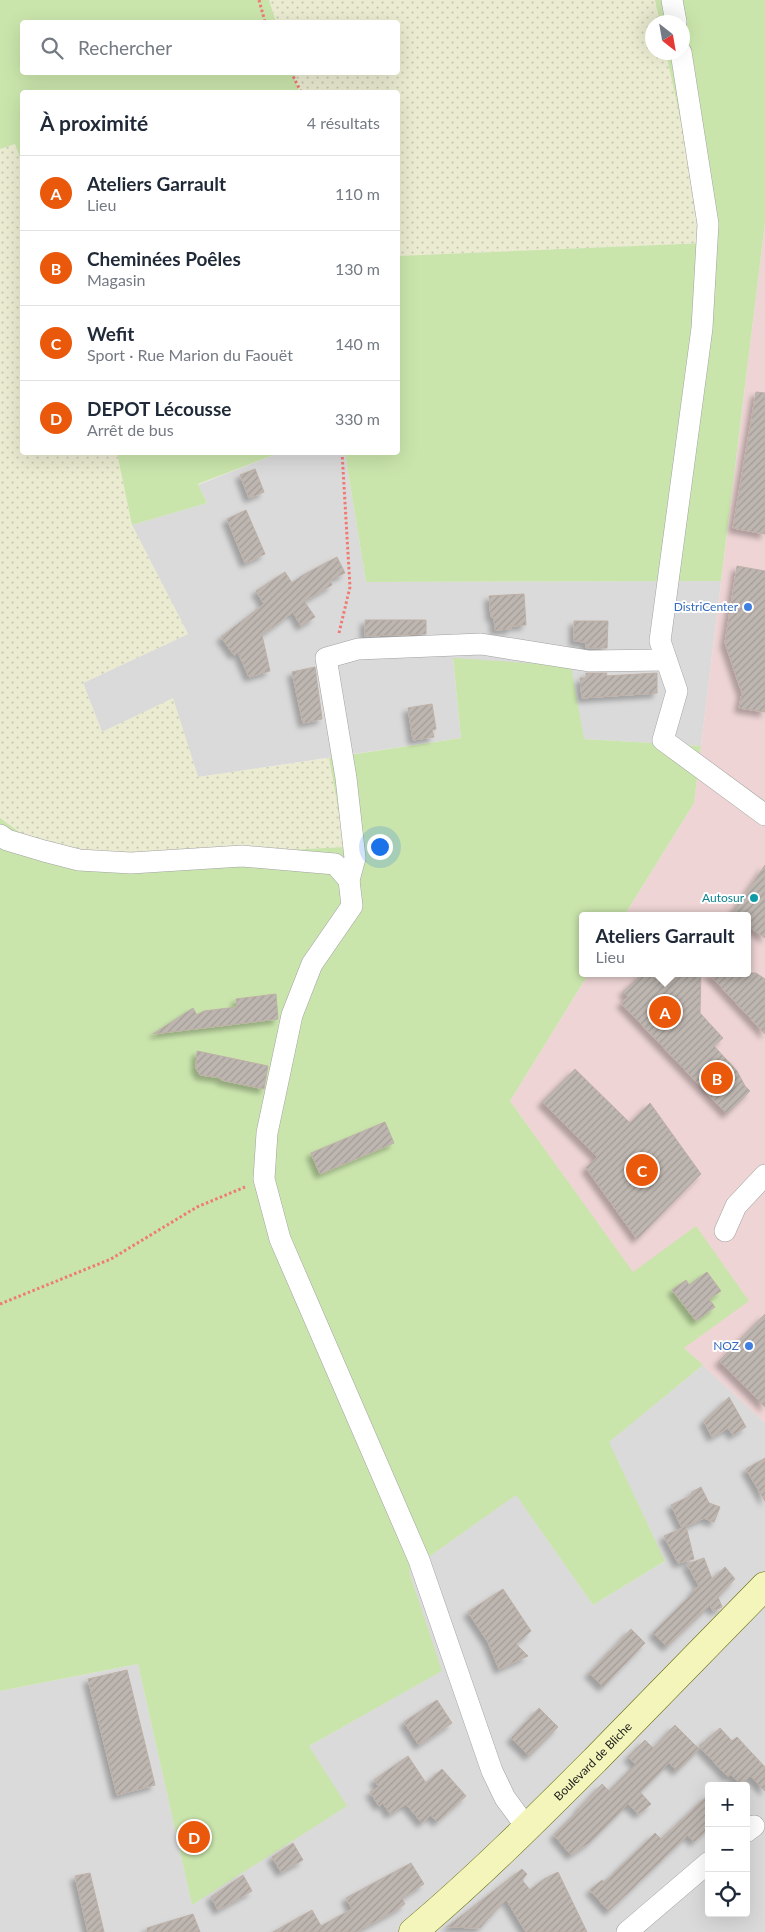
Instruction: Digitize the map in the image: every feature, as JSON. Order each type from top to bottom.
[{"type":"main road","name":"Boulevard de Bliche","points":[[413,1932],[458,1894],[527,1828],[765,1586]]},
{"type":"street","points":[[672,0],[675,15]]},
{"type":"street","points":[[682,60],[708,224],[702,328],[660,641],[677,691],[663,740],[765,815]]},
{"type":"street","points":[[527,1828],[506,1798],[492,1771],[419,1560],[280,1239],[264,1179],[267,1133],[292,1015],[312,964],[352,906],[349,880],[355,858],[346,778],[326,658],[358,649],[481,644],[589,661],[666,660]]},
{"type":"street","points":[[0,835],[7,840],[79,860],[131,863],[242,856],[335,864],[349,880]]},
{"type":"street","points":[[725,1231],[736,1206],[765,1175]]},
{"type":"street","points":[[626,1932],[705,1865]]},
{"type":"path","points":[[259,0],[264,20]]},
{"type":"path","points":[[292,75],[300,90]]},
{"type":"path","points":[[337,655],[340,627],[350,587],[342,455]]},
{"type":"path","points":[[0,1304],[111,1259],[197,1207],[264,1179]]},
{"type":"shaded area","points":[[765,223],[765,1423],[684,1348],[696,1227],[633,1273],[510,1101],[587,977],[751,977],[751,912],[626,912],[694,803]]},
{"type":"shaded area","points":[[274,455],[345,455],[366,582],[721,581],[701,746],[584,739],[453,659],[461,738],[198,777],[173,699],[102,732],[83,683],[188,634],[132,525],[207,503],[198,485]]},
{"type":"shaded area","points":[[703,1365],[765,1423],[765,1932],[0,1932],[0,1691],[138,1664],[192,1904],[309,1746],[441,1671],[409,1571],[516,1494],[593,1605],[665,1561],[608,1442]]},
{"type":"green space","points":[[0,0],[269,0],[275,20],[20,20],[20,75],[294,75],[298,90],[20,90],[20,158],[15,144],[0,149]]},
{"type":"green space","points":[[269,0],[655,0],[658,15],[645,15],[645,60],[668,60],[707,243],[400,256],[400,90],[298,90],[294,75],[400,75],[400,20],[275,20]]},
{"type":"green space","points":[[655,0],[765,0],[765,223],[721,581],[366,582],[345,455],[400,455],[400,256],[707,243],[668,60],[690,60],[690,15],[658,15]]},
{"type":"green space","points":[[15,144],[20,158],[20,455],[117,455],[132,525],[188,634],[83,683],[102,732],[173,698],[198,777],[329,758],[345,847],[192,855],[71,851],[19,832],[0,818],[0,149]]},
{"type":"green space","points":[[118,455],[274,455],[198,484],[207,503],[132,525]]},
{"type":"green space","points":[[453,658],[571,666],[584,739],[701,746],[694,803],[626,912],[579,912],[579,977],[587,977],[510,1101],[633,1272],[696,1226],[749,1301],[684,1348],[703,1365],[609,1442],[665,1561],[593,1605],[516,1495],[409,1571],[442,1671],[309,1746],[347,1806],[192,1905],[138,1664],[0,1691],[0,818],[19,832],[71,851],[192,855],[345,847],[329,758],[461,738]]},
{"type":"building","points":[[756,392],[765,393],[765,534],[733,528]]},
{"type":"building","points":[[255,469],[264,492],[249,498],[240,475]]},
{"type":"building","points":[[246,510],[265,554],[245,563],[227,519]]},
{"type":"building","points":[[337,557],[345,573],[330,580],[332,585],[304,601],[315,617],[301,626],[293,612],[262,635],[270,671],[249,677],[238,652],[234,655],[221,637],[264,604],[256,591],[285,572],[292,583]]},
{"type":"building","name":"DistriCenter","points":[[737,566],[765,571],[765,712],[739,708],[742,693],[725,643]]},
{"type":"building","points":[[524,594],[526,625],[511,626],[511,629],[495,630],[494,617],[491,617],[489,596]]},
{"type":"building","points":[[365,620],[426,620],[426,634],[365,636]]},
{"type":"building","points":[[574,621],[608,621],[607,648],[586,648],[586,642],[574,641]]},
{"type":"building","points":[[315,667],[322,719],[303,723],[292,672]]},
{"type":"building","points":[[586,673],[607,673],[606,676],[657,673],[657,693],[582,698],[580,678],[586,678]]},
{"type":"building","points":[[432,704],[436,729],[432,730],[434,737],[413,740],[408,708]]},
{"type":"building","name":"Autosur","points":[[765,865],[765,938],[751,928],[751,912],[733,912]]},
{"type":"building","points":[[751,973],[756,973],[765,979],[765,1034],[712,977],[751,977]]},
{"type":"building","points":[[639,977],[701,977],[700,1013],[723,1038],[714,1046],[737,1071],[750,1091],[727,1114],[621,1003],[628,997],[623,992]]},
{"type":"building","points":[[276,994],[278,1019],[153,1034],[193,1008],[197,1015],[204,1011],[237,1007],[236,999]]},
{"type":"building","points":[[197,1051],[268,1066],[264,1089],[221,1080],[222,1078],[200,1075],[196,1068]]},
{"type":"building","points":[[575,1069],[630,1123],[650,1103],[701,1174],[637,1239],[586,1168],[597,1157],[542,1102]]},
{"type":"building","points":[[385,1122],[394,1143],[320,1174],[311,1153]]},
{"type":"building","points":[[707,1272],[721,1291],[709,1299],[715,1307],[696,1321],[672,1290],[686,1280],[689,1285]]},
{"type":"building","name":"NOZ","points":[[765,1314],[765,1407],[719,1361]]},
{"type":"building","points":[[729,1397],[746,1427],[733,1435],[728,1428],[712,1437],[704,1421]]},
{"type":"building","points":[[765,1458],[765,1501],[746,1469]]},
{"type":"building","points":[[701,1487],[709,1503],[720,1507],[714,1522],[704,1518],[686,1526],[694,1559],[678,1563],[664,1536],[682,1528],[671,1505],[690,1496],[692,1492]]},
{"type":"building","points":[[704,1558],[712,1579],[725,1567],[735,1579],[718,1597],[722,1607],[713,1611],[710,1605],[667,1647],[653,1633],[699,1586],[687,1564]]},
{"type":"building","points":[[503,1589],[531,1631],[516,1644],[528,1656],[499,1669],[488,1642],[468,1612]]},
{"type":"building","points":[[631,1629],[645,1643],[603,1687],[589,1673]]},
{"type":"building","points":[[127,1670],[155,1785],[117,1795],[88,1679]]},
{"type":"building","points":[[437,1700],[452,1723],[419,1745],[404,1722]]},
{"type":"building","points":[[539,1708],[558,1727],[529,1756],[511,1738]]},
{"type":"building","points":[[675,1725],[699,1749],[677,1771],[669,1763],[640,1792],[651,1804],[639,1814],[628,1804],[589,1843],[571,1855],[554,1835],[602,1784],[609,1791],[636,1764],[628,1757],[645,1740],[653,1748]]},
{"type":"building","points":[[720,1728],[732,1741],[737,1737],[765,1767],[765,1791],[750,1776],[744,1782],[738,1782],[730,1774],[728,1777],[699,1746]]},
{"type":"building","points":[[408,1756],[426,1783],[442,1769],[466,1796],[437,1822],[431,1815],[422,1823],[406,1804],[390,1814],[383,1803],[379,1806],[370,1792],[379,1787],[374,1780]]},
{"type":"building","points":[[705,1798],[705,1832],[694,1842],[688,1835],[609,1911],[590,1890],[602,1880],[604,1882],[612,1875],[655,1833],[661,1839]]},
{"type":"building","points":[[293,1843],[303,1860],[281,1872],[272,1857]]},
{"type":"building","points":[[411,1863],[424,1884],[402,1898],[405,1904],[356,1932],[273,1932],[312,1910],[321,1926],[352,1909],[346,1898]]},
{"type":"building","points":[[522,1869],[527,1874],[522,1880],[530,1890],[544,1879],[558,1872],[587,1932],[526,1932],[506,1899],[480,1928],[447,1927]]},
{"type":"building","points":[[90,1873],[104,1932],[88,1932],[75,1876]]},
{"type":"building","points":[[243,1875],[252,1891],[218,1910],[211,1897]]},
{"type":"building","points":[[193,1914],[200,1932],[147,1932],[147,1928]]},
{"type":"place","name":"DistriCenter","points":[[748,607]]},
{"type":"place","name":"Autosur","points":[[754,898]]},
{"type":"place","name":"Ateliers Garrault","points":[[665,1012]]},
{"type":"place","name":"Cheminées Poêles","points":[[717,1078]]},
{"type":"place","name":"Wefit","points":[[642,1170]]},
{"type":"place","name":"NOZ","points":[[749,1346]]},
{"type":"place","name":"DEPOT Lécousse","points":[[194,1837]]}]
